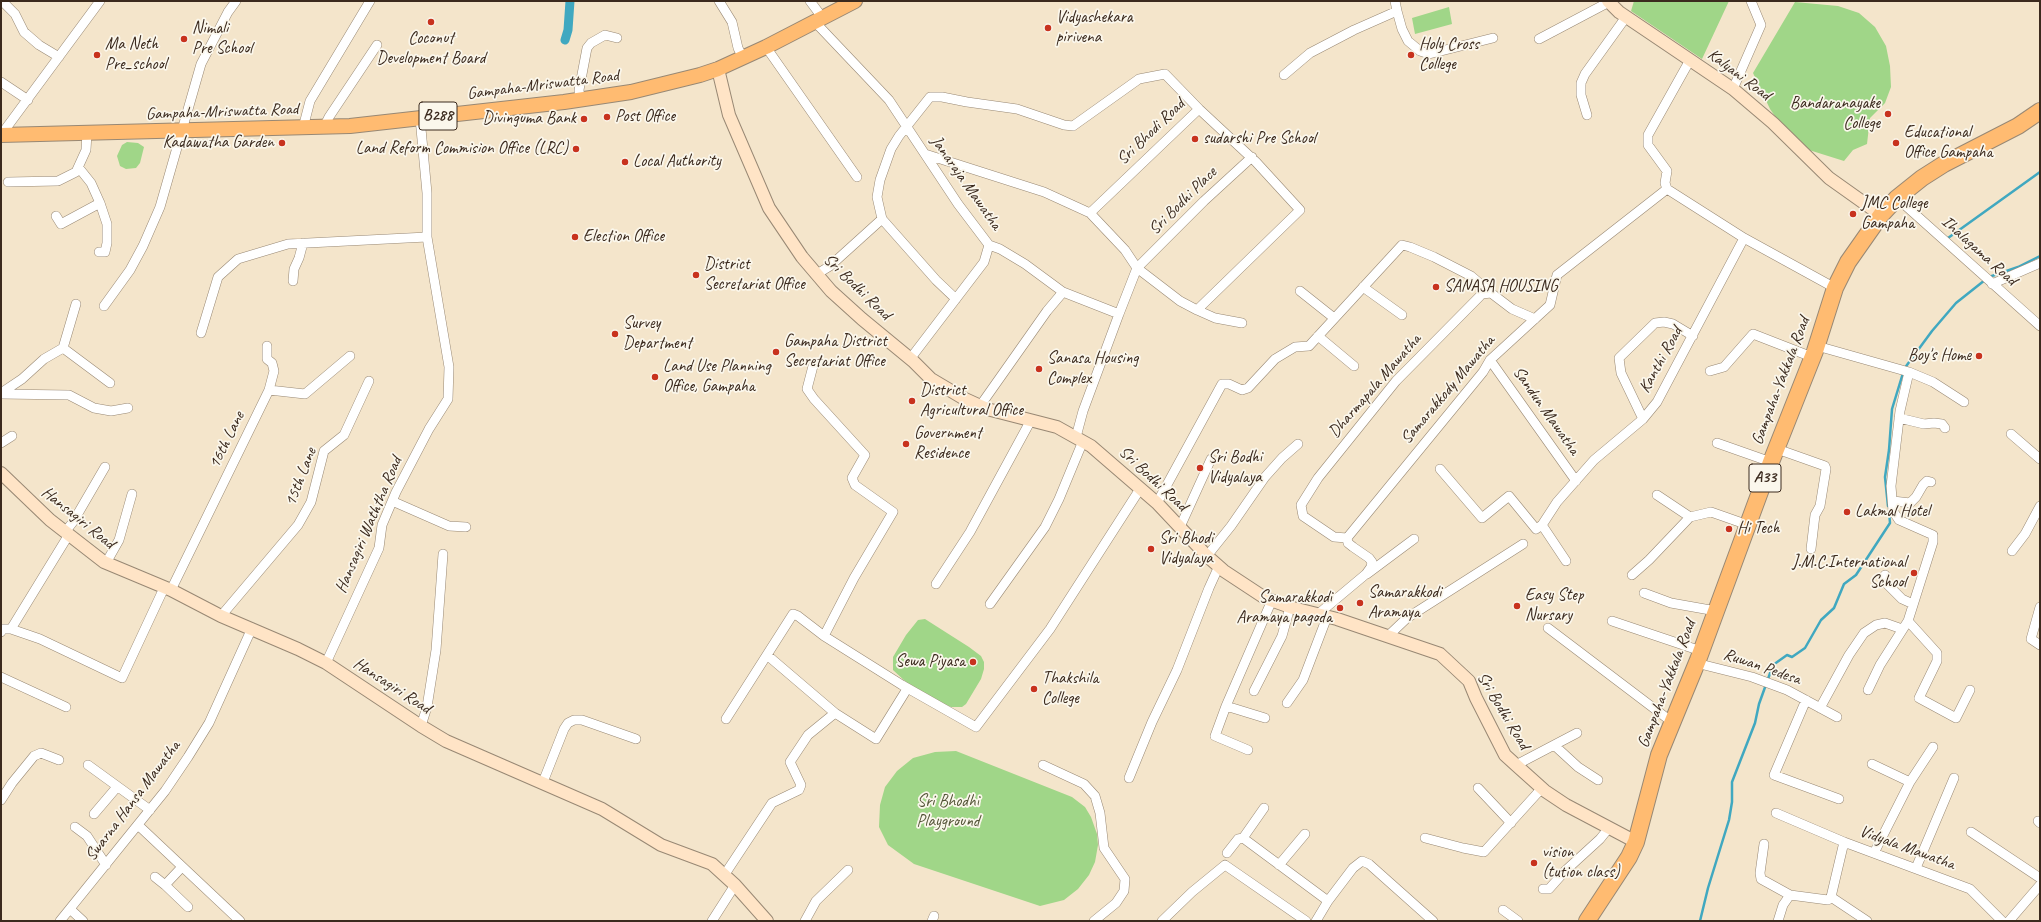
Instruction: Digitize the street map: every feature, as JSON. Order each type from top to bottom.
[{"type":"highway","name":"Gampaha-Yakkala Road","points":[[1586,921],[1629,857],[1636,842],[1659,755],[1699,657],[1814,352],[1835,288],[1848,262],[1881,214],[1898,198],[1934,170],[2018,126],[2040,111]]},
{"type":"main road","name":"Gampaha-Mriswatta Road","points":[[1,135],[181,132],[350,126],[580,100],[631,92],[700,75],[718,69],[766,47],[855,1]]},
{"type":"street","points":[[2,1],[15,14],[24,32],[39,45],[59,57]]},
{"type":"street","points":[[1,135],[100,1]]},
{"type":"street","points":[[104,306],[130,270],[143,246],[160,207],[201,64],[228,12],[236,1]]},
{"type":"street","points":[[303,128],[310,101],[370,1]]},
{"type":"street","points":[[719,1],[732,22],[738,48],[743,58]]},
{"type":"street","name":"Janaraja Mawatha","points":[[810,1],[818,19],[889,100],[958,204],[989,245],[1000,249],[1025,264],[1063,292],[1119,314]]},
{"type":"street","points":[[1395,1],[1402,29],[1408,41],[1420,51],[1429,54],[1493,38]]},
{"type":"street","points":[[1539,39],[1609,1]]},
{"type":"street","name":"Kalyani Road","points":[[1609,1],[1626,17],[1733,90],[1773,123],[1824,173],[1881,214]]},
{"type":"street","points":[[1733,90],[1761,25],[1751,1]]},
{"type":"street","points":[[1284,75],[1310,53],[1354,30],[1397,11]]},
{"type":"street","points":[[1587,115],[1581,95],[1581,83],[1585,74],[1626,17]]},
{"type":"street","points":[[580,100],[579,90],[587,48],[591,43],[604,35],[617,38]]},
{"type":"street","points":[[324,127],[329,117],[377,45]]},
{"type":"street","points":[[766,47],[857,177]]},
{"type":"street","points":[[1690,60],[1648,135],[1648,145],[1668,171],[1665,183],[1667,190],[1744,238],[1835,288]]},
{"type":"street","name":"Sri Bodhi Road","points":[[718,69],[729,115],[769,208],[802,257],[831,291],[931,379],[980,406],[1057,428],[1080,439],[1120,470],[1157,503],[1207,556],[1250,589],[1290,607],[1388,636],[1440,654],[1469,681],[1505,755],[1542,788],[1566,805],[1608,829],[1636,842]]},
{"type":"street","name":"Sri Bhodi Road","points":[[956,299],[936,280],[882,219],[877,197],[880,180],[892,149],[907,125],[930,97],[942,96],[966,102],[1017,109],[1064,125],[1072,126],[1139,79],[1165,74],[1199,108],[1090,213]]},
{"type":"street","points":[[1,82],[28,100]]},
{"type":"street","points":[[1198,310],[1300,210],[1252,157],[1199,108]]},
{"type":"street","name":"Hansagiri Waththa Road","points":[[326,663],[379,548],[382,525],[392,500],[429,429],[448,399],[449,367],[427,237],[427,194],[420,118]]},
{"type":"street","points":[[8,182],[58,181],[76,172],[86,150],[88,133]]},
{"type":"street","points":[[925,154],[1044,192],[1090,213],[1125,250],[1137,268],[1180,301],[1215,318],[1242,323]]},
{"type":"street","name":"Sri Bodhi Place","points":[[1137,268],[1204,201],[1252,157]]},
{"type":"street","points":[[79,168],[91,183],[100,203],[106,224],[107,243],[105,252],[99,252]]},
{"type":"street","name":"Samarakkody Mawatha","points":[[1347,538],[1483,372],[1490,360],[1550,305],[1558,275],[1667,190]]},
{"type":"street","name":"Ihalagama Road","points":[[1898,198],[2040,326]]},
{"type":"street","points":[[59,224],[100,203]]},
{"type":"street","points":[[817,274],[830,266],[882,219]]},
{"type":"street","points":[[201,333],[218,278],[238,259],[288,244],[427,237]]},
{"type":"street","name":"Kanthi Road","points":[[1542,525],[1558,502],[1594,460],[1643,419],[1656,402],[1693,336],[1744,238]]},
{"type":"street","points":[[293,281],[294,269],[303,243]]},
{"type":"street","points":[[910,359],[984,262],[989,245]]},
{"type":"street","points":[[1157,503],[1222,384],[1229,384],[1242,390],[1248,388],[1275,359],[1295,347],[1309,346],[1402,245],[1434,257],[1471,276],[1512,309],[1535,319]]},
{"type":"street","points":[[1992,284],[2040,263]]},
{"type":"street","points":[[990,604],[1045,527],[1059,499],[1080,439],[1083,411],[1137,268]]},
{"type":"street","points":[[1363,287],[1402,315]]},
{"type":"street","points":[[1300,291],[1334,318]]},
{"type":"street","points":[[980,406],[1047,311],[1063,292]]},
{"type":"street","name":"Dharmapala Mawatha","points":[[1347,538],[1334,537],[1303,516],[1301,505],[1318,478],[1396,381],[1482,294],[1491,293]]},
{"type":"street","points":[[1,394],[22,380],[44,359],[62,348],[76,304]]},
{"type":"street","points":[[1643,419],[1621,373],[1619,358],[1655,324],[1664,322],[1673,324],[1693,336]]},
{"type":"street","points":[[1710,372],[1724,367],[1753,334],[1814,352],[1909,372],[1933,382],[1964,402]]},
{"type":"street","points":[[1318,336],[1354,366]]},
{"type":"street","name":"16th Lane","points":[[4,630],[40,639],[122,678],[269,390],[274,371],[272,363],[267,359],[267,346]]},
{"type":"street","points":[[62,348],[110,383]]},
{"type":"street","points":[[269,390],[305,394],[350,356]]},
{"type":"street","name":"Sandun Mawatha","points":[[1490,360],[1576,481]]},
{"type":"street","points":[[813,366],[808,389],[814,399],[865,456],[852,478],[855,485],[893,512],[854,578],[824,636]]},
{"type":"street","points":[[1868,690],[1880,665],[1908,621],[1933,542],[1933,535],[1899,520],[1894,511],[1891,486],[1900,418],[1909,372]]},
{"type":"street","name":"15th Lane","points":[[221,616],[298,525],[311,502],[324,452],[344,435],[369,382]]},
{"type":"street","points":[[1,394],[69,395],[94,408],[111,411],[128,408]]},
{"type":"street","points":[[1900,418],[1924,424],[1942,424],[1946,428]]},
{"type":"street","points":[[936,584],[970,532],[1031,420]]},
{"type":"street","points":[[2012,434],[2040,459]]},
{"type":"street","points":[[1,443],[12,436]]},
{"type":"street","points":[[1717,443],[1825,466],[1826,470],[1820,506],[1815,515],[1811,548]]},
{"type":"street","points":[[1207,556],[1231,526],[1264,477],[1298,444]]},
{"type":"street","points":[[1180,527],[1211,459]]},
{"type":"street","points":[[4,630],[66,534],[105,467]]},
{"type":"street","points":[[1440,468],[1482,518],[1509,496],[1536,529],[1542,525],[1566,561]]},
{"type":"street","name":"Hansagiri Road","points":[[1,473],[66,534],[106,563],[167,589],[221,616],[252,628],[326,663],[421,726],[484,758],[543,782],[602,809],[661,845],[704,860],[725,874],[767,921]]},
{"type":"street","points":[[1893,501],[1910,503],[1916,497],[1923,485],[1927,481],[1931,482]]},
{"type":"street","points":[[726,719],[793,614],[798,616],[824,636],[907,689],[976,727],[1050,629],[1140,489]]},
{"type":"street","points":[[106,563],[119,540],[132,494]]},
{"type":"street","points":[[1657,495],[1690,517]]},
{"type":"street","points":[[392,500],[449,526],[466,527]]},
{"type":"street","points":[[2012,551],[2025,534],[2040,506]]},
{"type":"street","points":[[1632,575],[1649,560],[1690,517],[1710,512],[1748,525]]},
{"type":"street","points":[[1347,538],[1348,543],[1372,562],[1366,574]]},
{"type":"street","points":[[1287,703],[1303,680],[1322,616],[1366,574],[1414,539]]},
{"type":"street","points":[[1388,636],[1407,618],[1523,544]]},
{"type":"street","points":[[421,726],[426,707],[436,650],[443,554]]},
{"type":"street","points":[[1129,778],[1152,722],[1177,670],[1208,588],[1219,566]]},
{"type":"street","points":[[1885,575],[1884,581],[1902,599],[1913,604]]},
{"type":"street","points":[[1644,593],[1671,603],[1716,611]]},
{"type":"street","points":[[1248,750],[1215,736],[1226,706],[1272,600]]},
{"type":"street","points":[[1254,691],[1282,636],[1290,607]]},
{"type":"street","points":[[2040,607],[2031,639],[2040,645]]},
{"type":"street","name":"Ruwan Pedesa","points":[[1612,621],[1699,657],[1787,690],[1837,717]]},
{"type":"street","points":[[1908,621],[1937,653],[1937,661],[1919,698],[1956,718],[1970,690]]},
{"type":"street","points":[[1820,708],[1849,655],[1864,633],[1876,625],[1885,623],[1902,629]]},
{"type":"street","name":"Swarna Hansa Mawatha","points":[[60,921],[169,786],[209,723],[252,628]]},
{"type":"street","points":[[1548,628],[1672,722]]},
{"type":"street","points":[[767,655],[835,713],[876,739],[907,689]]},
{"type":"street","points":[[1,677],[66,707]]},
{"type":"street","points":[[1806,700],[1774,775],[1839,799]]},
{"type":"street","points":[[1226,706],[1265,718]]},
{"type":"street","points":[[725,874],[772,803],[799,790],[801,785],[790,762],[808,735],[835,713]]},
{"type":"street","points":[[543,782],[564,729],[568,723],[574,720],[582,720],[636,739]]},
{"type":"street","points":[[1516,765],[1577,733]]},
{"type":"street","points":[[1554,745],[1578,767],[1598,780]]},
{"type":"street","points":[[1874,853],[1910,782],[1933,747]]},
{"type":"street","points":[[1,800],[12,783],[34,756],[41,753],[59,760]]},
{"type":"street","points":[[1872,764],[1910,782]]},
{"type":"street","points":[[1043,765],[1084,784],[1095,796],[1100,813],[1104,848],[1124,879],[1124,891],[1116,903],[1094,921]]},
{"type":"street","points":[[88,766],[150,810]]},
{"type":"street","points":[[1916,868],[1954,778]]},
{"type":"street","points":[[94,814],[117,786]]},
{"type":"street","points":[[1478,788],[1510,823]]},
{"type":"street","points":[[1425,838],[1476,852],[1484,852],[1542,788]]},
{"type":"street","points":[[1226,853],[1238,839],[1243,838],[1264,808]]},
{"type":"street","points":[[1776,813],[1844,842]]},
{"type":"street","points":[[138,825],[240,921]]},
{"type":"street","points":[[75,828],[87,836],[106,865]]},
{"type":"street","points":[[1543,889],[1549,889],[1565,871],[1600,839],[1608,829]]},
{"type":"street","points":[[1971,832],[2040,878]]},
{"type":"street","points":[[1279,865],[1305,834]]},
{"type":"street","points":[[1243,838],[1328,901]]},
{"type":"street","name":"Vidyala Mawatha","points":[[1831,897],[1844,842],[1970,889],[2002,921]]},
{"type":"street","points":[[1764,844],[1760,874],[1761,879],[1790,894],[1828,900],[1831,897],[1867,921]]},
{"type":"street","points":[[1316,921],[1328,901],[1353,868],[1362,861],[1369,864],[1433,921]]},
{"type":"street","points":[[1162,921],[1192,892],[1224,865],[1306,921]]},
{"type":"street","points":[[165,885],[182,867]]},
{"type":"street","points":[[805,921],[816,901],[848,870]]},
{"type":"street","points":[[155,877],[188,907]]},
{"type":"street","points":[[712,921],[735,885]]},
{"type":"street","points":[[2009,921],[2040,885]]},
{"type":"street","points":[[1778,921],[1786,898],[1790,894]]},
{"type":"street","points":[[70,910],[82,921]]},
{"type":"street","points":[[1504,910],[1518,921]]},
{"type":"green space","points":[[1634,1],[1729,1],[1702,59],[1631,11]]},
{"type":"green space","points":[[1795,2],[1838,6],[1859,13],[1875,27],[1886,46],[1890,66],[1891,87],[1885,103],[1870,118],[1867,144],[1853,150],[1844,161],[1809,150],[1784,129],[1770,109],[1753,73]]},
{"type":"green space","points":[[1449,7],[1452,24],[1415,34],[1412,18]]},
{"type":"green space","points":[[127,142],[138,143],[144,147],[140,163],[136,168],[126,169],[120,166],[117,156],[122,145]]},
{"type":"green space","points":[[925,619],[969,647],[981,656],[984,662],[984,669],[981,679],[966,704],[962,707],[951,707],[935,700],[907,683],[893,670],[893,657],[906,635],[918,620]]},
{"type":"green space","name":"Sri Bhodhi Playground","points":[[956,751],[1072,797],[1085,807],[1091,817],[1097,834],[1098,845],[1095,862],[1089,875],[1078,889],[1064,900],[1040,906],[914,864],[888,845],[879,827],[880,805],[885,787],[897,771],[913,758],[935,752]]},
{"type":"waterway","points":[[565,40],[568,30],[570,1]]},
{"type":"waterway","points":[[1948,238],[2040,172]]},
{"type":"waterway","points":[[1989,277],[2018,267],[2040,256]]},
{"type":"waterway","points":[[1904,369],[1932,331],[1956,303],[1985,280]]},
{"type":"waterway","points":[[1888,506],[1885,477],[1889,450],[1892,409],[1903,373]]},
{"type":"waterway","points":[[1700,921],[1708,888],[1729,820],[1732,802],[1732,782],[1755,723],[1759,704],[1773,665],[1787,655],[1792,657],[1805,648],[1821,620],[1834,608],[1844,584],[1856,575],[1890,523],[1889,511]]},
{"type":"place","name":"Coconut Development Board","points":[[431,22]]},
{"type":"place","name":"Vidyashekara pirivena","points":[[1048,28]]},
{"type":"place","name":"Nimali Pre School","points":[[184,39]]},
{"type":"place","name":"Ma Neth Pre_school","points":[[97,55]]},
{"type":"place","name":"Holy Cross College","points":[[1411,55]]},
{"type":"place","name":"Bandaranayake College","points":[[1888,114]]},
{"type":"place","name":"Post Office","points":[[607,117]]},
{"type":"place","name":"Divinguma Bank","points":[[584,119]]},
{"type":"place","name":"sudarshi Pre School","points":[[1195,139]]},
{"type":"place","name":"Kadawatha Garden","points":[[282,143]]},
{"type":"place","name":"Educational Office Gampaha","points":[[1896,143]]},
{"type":"place","name":"Land Reform Commision Office (LRC)","points":[[576,149]]},
{"type":"place","name":"Local Authority","points":[[625,162]]},
{"type":"place","name":"JMC College Gampaha","points":[[1853,214]]},
{"type":"place","name":"Election Office","points":[[575,237]]},
{"type":"place","name":"District Secretariat Office","points":[[696,275]]},
{"type":"place","name":"SANASA HOUSING","points":[[1436,287]]},
{"type":"place","name":"Survey Department","points":[[615,334]]},
{"type":"place","name":"Gampaha District Secretariat Office","points":[[776,352]]},
{"type":"place","name":"Boy's Home","points":[[1979,356]]},
{"type":"place","name":"Sanasa Housing Complex","points":[[1039,369]]},
{"type":"place","name":"Land Use Planning Office, Gampaha","points":[[655,377]]},
{"type":"place","name":"District Agricultural Office","points":[[912,401]]},
{"type":"place","name":"Government Residence","points":[[906,444]]},
{"type":"place","name":"Sri Bodhi Vidyalaya","points":[[1200,468]]},
{"type":"place","name":"Lakmal Hotel","points":[[1847,512]]},
{"type":"place","name":"Hi Tech","points":[[1729,529]]},
{"type":"place","name":"Sri Bhodi Vidyalaya","points":[[1151,549]]},
{"type":"place","name":"J.M.C.International School","points":[[1914,573]]},
{"type":"place","name":"Samarakkodi Aramaya","points":[[1360,603]]},
{"type":"place","name":"Easy Step Nursary","points":[[1517,606]]},
{"type":"place","name":"Samarakkodi Aramaya pagoda","points":[[1340,608]]},
{"type":"place","name":"Sewa Piyasa","points":[[973,662]]},
{"type":"place","name":"Thakshila College","points":[[1034,689]]},
{"type":"place","name":"vision (tution class)","points":[[1534,863]]}]
